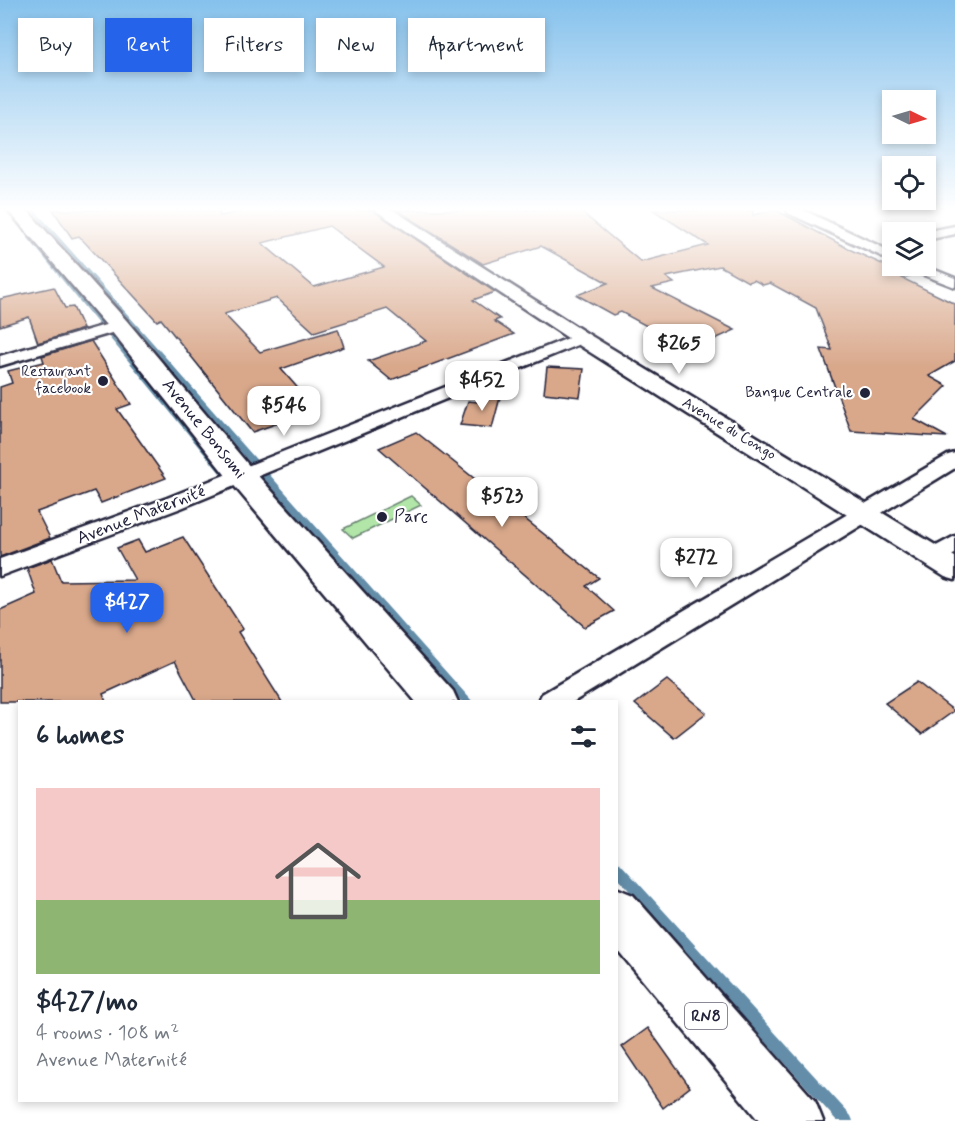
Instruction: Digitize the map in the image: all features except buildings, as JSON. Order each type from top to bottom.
[{"type":"main road","name":"Avenue Bonsomi","points":[[63,262],[119,326],[242,475],[437,700]]},
{"type":"main road","name":"RN8","points":[[618,912],[795,1121]]},
{"type":"street","name":"Avenue du Congo","points":[[464,262],[581,338],[955,570]]},
{"type":"street","points":[[936,275],[955,283]]},
{"type":"street","points":[[0,361],[119,326]]},
{"type":"street","name":"Avenue Maternité","points":[[0,568],[174,503],[581,338]]},
{"type":"street","points":[[554,700],[955,459]]},
{"type":"street","points":[[933,557],[955,544]]},
{"type":"green space","name":"Parc","points":[[411,496],[421,505],[353,538],[343,529]]},
{"type":"waterway","points":[[50,262],[232,482]]},
{"type":"waterway","points":[[79,262],[466,700]]},
{"type":"waterway","points":[[618,869],[846,1121]]},
{"type":"place","name":"Restaurant facebook","points":[[103,381]]},
{"type":"place","name":"Banque Centrale","points":[[865,393]]},
{"type":"place","name":"Parc","points":[[382,517]]}]
